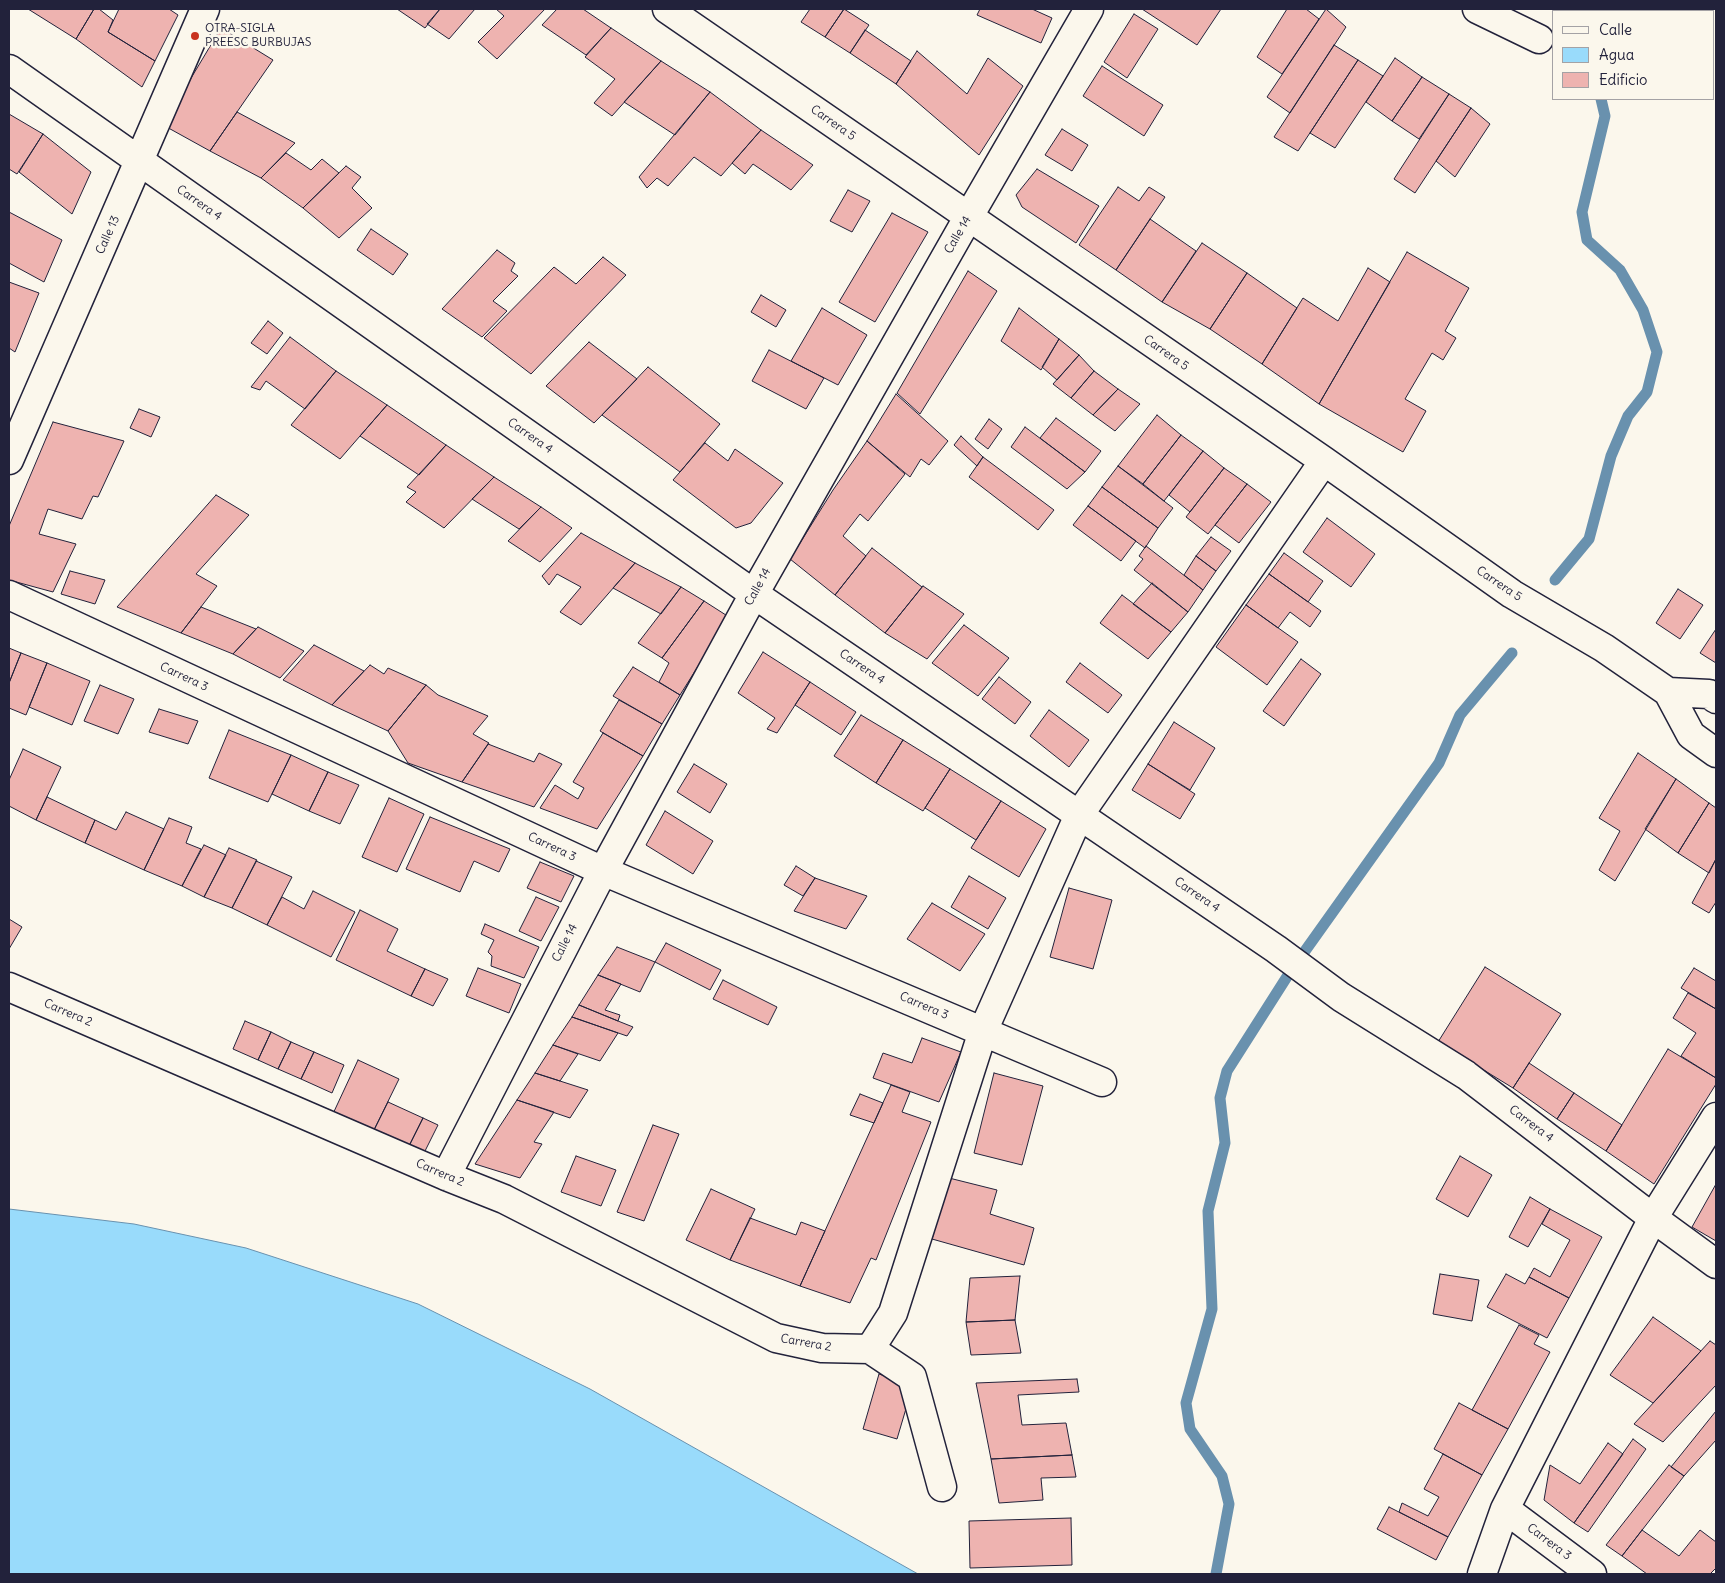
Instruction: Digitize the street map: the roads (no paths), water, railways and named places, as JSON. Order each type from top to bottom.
[{"type":"street","name":"Calle 13","points":[[9,460],[206,9]]},
{"type":"street","name":"Carrera 5","points":[[667,9],[1324,461],[1512,594],[1604,648],[1668,692],[1691,735],[1716,753]]},
{"type":"street","name":"Calle 14","points":[[446,1176],[603,870],[754,594],[1089,9]]},
{"type":"street","points":[[1477,9],[1539,38]]},
{"type":"street","name":"Carrera 4","points":[[9,70],[754,594],[1276,948],[1341,997],[1466,1075],[1716,1264]]},
{"type":"street","points":[[942,1487],[912,1377],[870,1349],[893,1313],[983,1031],[1079,815],[1324,461]]},
{"type":"street","name":"Carrera 3","points":[[9,595],[603,870],[1102,1082]]},
{"type":"street","points":[[1668,692],[1709,694],[1716,699]]},
{"type":"street","name":"Carrera 2","points":[[9,987],[446,1176],[504,1199],[776,1338],[822,1348],[870,1349]]},
{"type":"street","points":[[1482,1574],[1505,1509],[1653,1218],[1716,1117]]},
{"type":"street","name":"Carrera 3","points":[[1505,1509],[1592,1574]]},
{"type":"water","points":[[9,1209],[134,1224],[246,1248],[418,1304],[590,1389],[918,1574],[9,1574]]},
{"type":"waterway","points":[[1555,580],[1589,539],[1611,456],[1628,416],[1647,392],[1657,352],[1643,310],[1620,270],[1587,240],[1582,212],[1605,116],[1601,100]]},
{"type":"waterway","points":[[1216,1574],[1229,1504],[1222,1476],[1190,1429],[1186,1403],[1212,1309],[1208,1211],[1225,1143],[1220,1098],[1227,1071],[1290,972],[1439,763],[1460,715],[1512,653]]},
{"type":"place","name":"OTRA-SIGLA PREESC BURBUJAS","points":[[195,36]]}]
